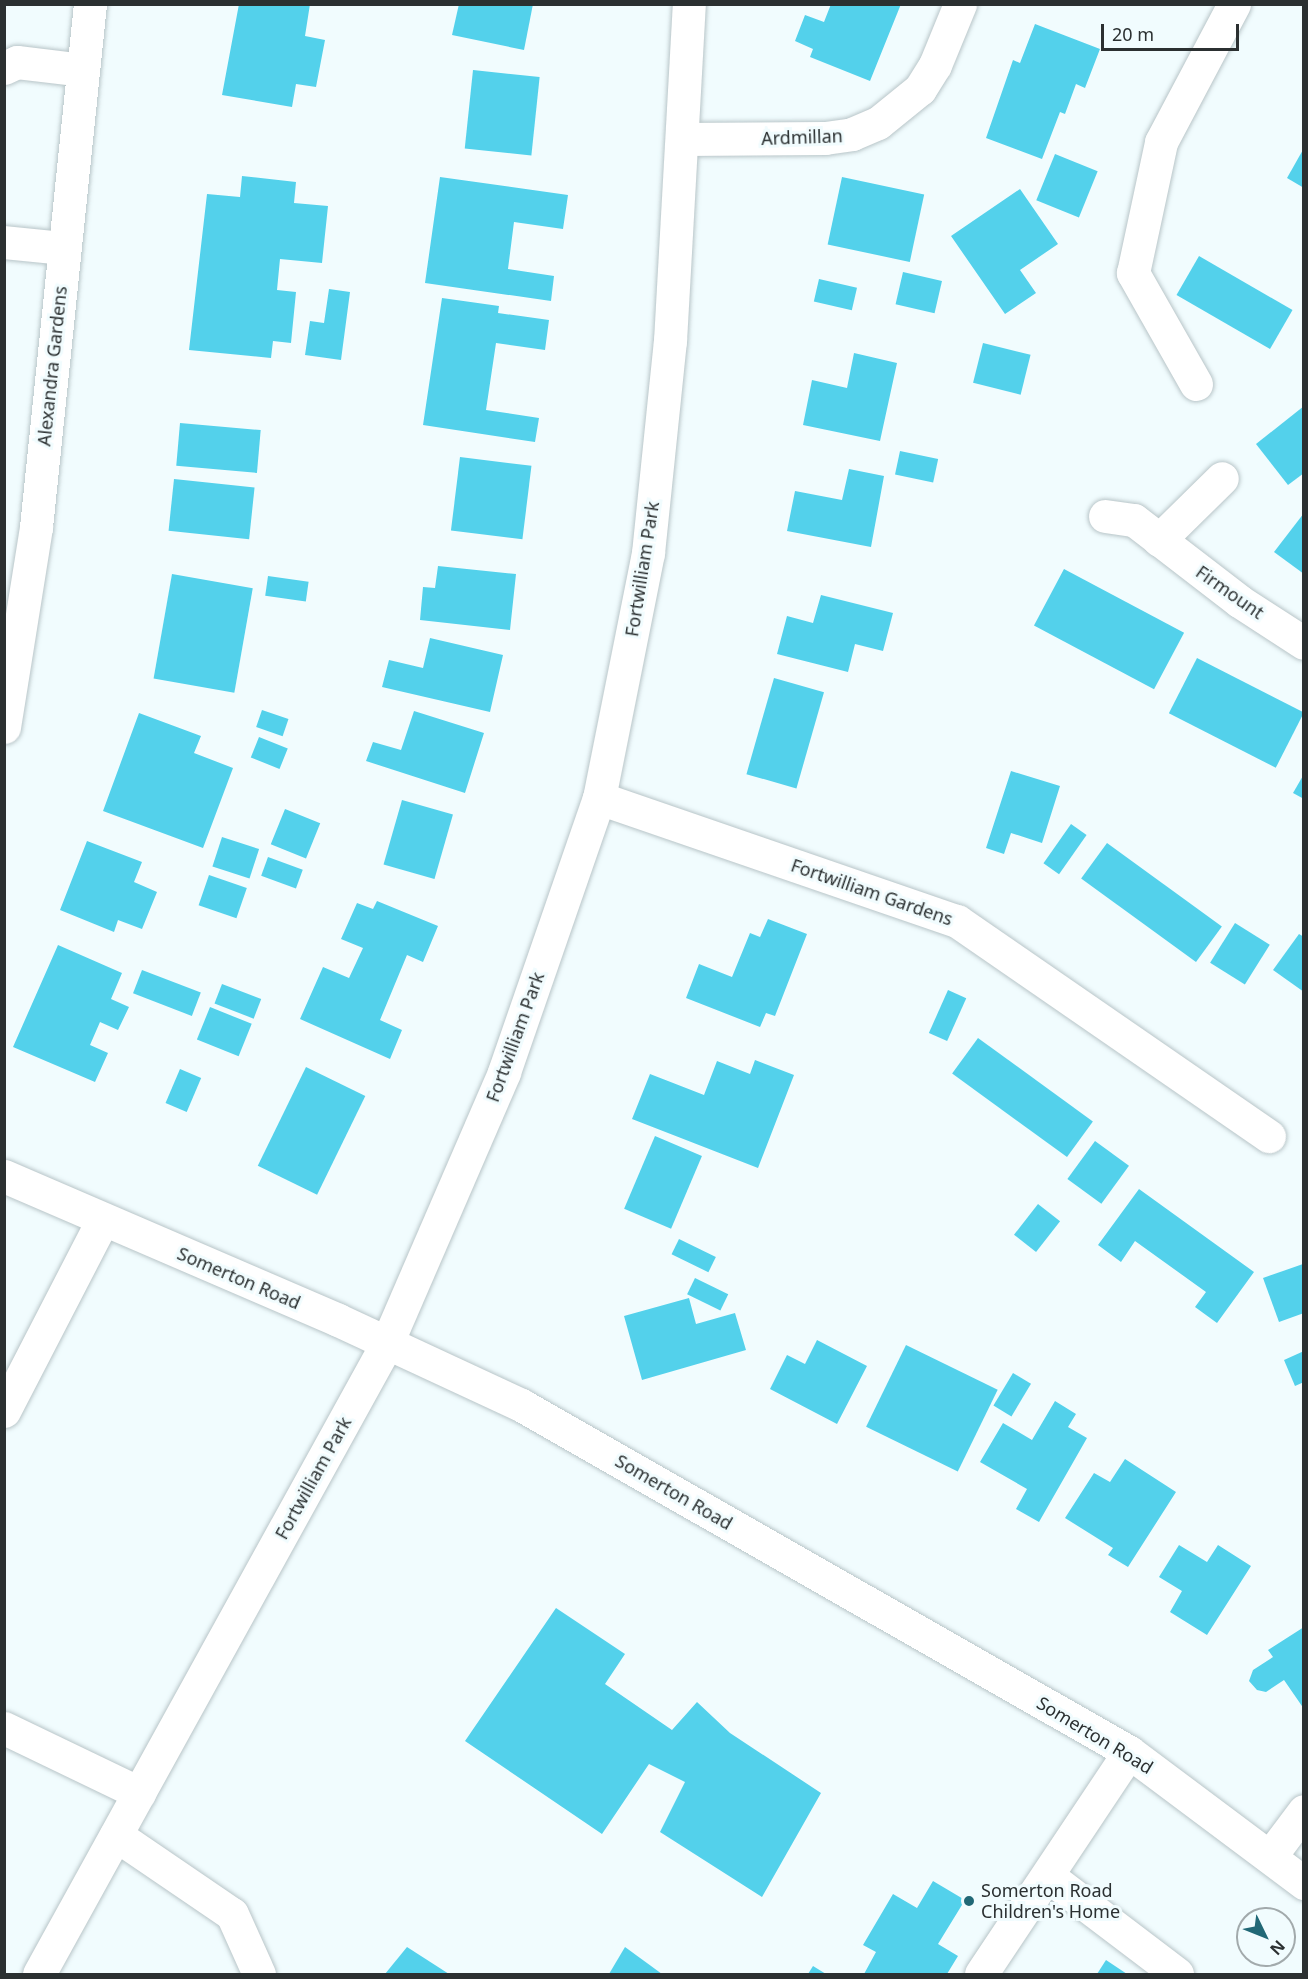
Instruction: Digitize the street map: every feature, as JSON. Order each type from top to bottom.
[{"type":"street","name":"Alexandra Gardens","points":[[4,727],[36,527],[90,4]]},
{"type":"street","name":"Fortwilliam Park","points":[[39,1974],[387,1343],[504,1072],[599,798],[648,553],[670,341],[689,4]]},
{"type":"street","name":"Ardmillan","points":[[683,140],[825,138],[852,134],[878,123],[920,89],[935,65],[960,4]]},
{"type":"street","points":[[1196,384],[1132,273],[1161,142],[1234,4]]},
{"type":"street","points":[[4,68],[17,62],[83,70]]},
{"type":"street","points":[[4,242],[63,248]]},
{"type":"street","points":[[1159,540],[1222,478]]},
{"type":"street","name":"Firmount","points":[[1105,516],[1134,520],[1304,643]]},
{"type":"street","name":"Fortwilliam Gardens","points":[[599,798],[957,921],[1269,1136]]},
{"type":"street","name":"Somerton Road","points":[[4,1176],[102,1221],[387,1343],[522,1405],[1129,1752],[1271,1855],[1304,1883]]},
{"type":"street","points":[[4,1411],[102,1221]]},
{"type":"street","points":[[4,1728],[139,1793]]},
{"type":"street","points":[[981,1974],[1129,1752]]},
{"type":"street","points":[[1271,1855],[1304,1811]]},
{"type":"street","points":[[116,1835],[232,1914],[259,1974]]},
{"type":"street","points":[[1048,1876],[1177,1974]]},
{"type":"building","points":[[239,4],[310,4],[305,36],[325,40],[316,87],[296,84],[292,107],[222,95]]},
{"type":"building","points":[[459,4],[533,4],[524,50],[452,35]]},
{"type":"building","points":[[831,4],[901,4],[870,81],[810,57],[813,49],[795,41],[805,15],[824,22]]},
{"type":"building","points":[[1035,24],[1100,49],[1085,88],[1076,84],[1065,114],[1060,112],[1042,159],[986,138],[1013,60],[1020,63]]},
{"type":"building","points":[[473,70],[540,77],[531,156],[465,149]]},
{"type":"building","points":[[1304,148],[1304,188],[1287,178]]},
{"type":"building","points":[[1055,154],[1098,171],[1079,218],[1036,200]]},
{"type":"building","points":[[242,176],[296,182],[294,203],[328,206],[322,263],[280,259],[277,290],[296,292],[291,343],[273,341],[271,358],[189,350],[207,194],[240,197]]},
{"type":"building","points":[[440,177],[568,195],[563,229],[514,222],[508,269],[554,276],[551,301],[425,283]]},
{"type":"building","points":[[842,177],[924,194],[910,262],[828,244]]},
{"type":"building","points":[[1020,189],[1058,244],[1020,270],[1036,293],[1005,314],[951,236]]},
{"type":"building","points":[[1199,256],[1293,310],[1270,349],[1176,295]]},
{"type":"building","points":[[903,272],[942,281],[935,313],[896,304]]},
{"type":"building","points":[[819,279],[857,288],[852,310],[814,301]]},
{"type":"building","points":[[329,289],[350,292],[341,360],[305,355],[310,321],[324,323]]},
{"type":"building","points":[[442,298],[499,306],[498,313],[549,320],[545,350],[496,343],[486,410],[539,418],[535,442],[423,425]]},
{"type":"building","points":[[983,343],[1031,355],[1021,395],[973,383]]},
{"type":"building","points":[[854,353],[897,363],[880,441],[803,425],[812,380],[847,388]]},
{"type":"building","points":[[1304,406],[1304,473],[1288,485],[1256,444]]},
{"type":"building","points":[[180,423],[261,430],[257,473],[176,466]]},
{"type":"building","points":[[900,451],[938,459],[933,483],[895,474]]},
{"type":"building","points":[[460,457],[531,466],[522,539],[451,530]]},
{"type":"building","points":[[849,469],[884,476],[871,547],[787,531],[795,491],[842,500]]},
{"type":"building","points":[[174,479],[255,487],[249,539],[169,531]]},
{"type":"building","points":[[1304,513],[1304,574],[1274,552]]},
{"type":"building","points":[[438,566],[516,574],[510,630],[420,620],[423,587],[435,588]]},
{"type":"building","points":[[1064,569],[1184,633],[1154,689],[1034,626]]},
{"type":"building","points":[[172,574],[253,588],[234,693],[154,678]]},
{"type":"building","points":[[268,576],[309,582],[306,602],[265,596]]},
{"type":"building","points":[[821,595],[893,613],[883,651],[855,644],[848,672],[777,654],[787,616],[813,623]]},
{"type":"building","points":[[430,638],[503,655],[490,712],[382,687],[389,660],[423,668]]},
{"type":"building","points":[[1197,658],[1304,712],[1276,768],[1169,713]]},
{"type":"building","points":[[774,678],[824,692],[796,788],[746,774]]},
{"type":"building","points":[[262,710],[288,719],[283,736],[256,727]]},
{"type":"building","points":[[414,711],[484,733],[465,793],[366,761],[373,742],[401,750]]},
{"type":"building","points":[[139,713],[201,736],[194,753],[233,768],[203,848],[103,811]]},
{"type":"building","points":[[259,737],[288,749],[280,769],[251,757]]},
{"type":"building","points":[[1011,771],[1060,786],[1042,843],[1011,833],[1004,854],[986,848]]},
{"type":"building","points":[[1304,774],[1304,799],[1293,793]]},
{"type":"building","points":[[402,800],[453,815],[434,879],[384,864]]},
{"type":"building","points":[[285,809],[320,823],[306,858],[271,844]]},
{"type":"building","points":[[1071,824],[1087,835],[1059,874],[1043,863]]},
{"type":"building","points":[[222,837],[259,849],[250,879],[212,866]]},
{"type":"building","points":[[87,841],[142,862],[134,882],[157,892],[142,929],[118,920],[114,932],[60,910]]},
{"type":"building","points":[[1107,843],[1222,926],[1196,962],[1081,879]]},
{"type":"building","points":[[268,857],[303,870],[296,888],[261,876]]},
{"type":"building","points":[[209,875],[247,888],[236,918],[199,905]]},
{"type":"building","points":[[377,901],[438,926],[423,962],[407,955],[380,1020],[402,1030],[390,1059],[300,1019],[323,967],[349,978],[363,948],[341,939],[357,903],[373,909]]},
{"type":"building","points":[[768,919],[807,934],[775,1016],[766,1013],[760,1027],[686,998],[699,964],[732,977],[750,933],[760,937]]},
{"type":"building","points":[[1235,923],[1270,945],[1245,985],[1210,963]]},
{"type":"building","points":[[1299,934],[1304,937],[1304,992],[1273,970]]},
{"type":"building","points":[[58,945],[122,973],[111,999],[129,1007],[118,1030],[100,1022],[90,1045],[108,1053],[95,1082],[13,1047]]},
{"type":"building","points":[[142,970],[201,993],[192,1016],[133,993]]},
{"type":"building","points":[[222,984],[261,999],[254,1019],[214,1004]]},
{"type":"building","points":[[948,990],[966,998],[947,1041],[929,1033]]},
{"type":"building","points":[[210,1007],[252,1024],[239,1056],[197,1039]]},
{"type":"building","points":[[978,1038],[1093,1121],[1067,1157],[952,1074]]},
{"type":"building","points":[[755,1060],[794,1075],[758,1168],[632,1119],[650,1074],[704,1095],[717,1061],[750,1074]]},
{"type":"building","points":[[306,1067],[365,1096],[317,1195],[258,1166]]},
{"type":"building","points":[[180,1069],[201,1078],[187,1112],[166,1103]]},
{"type":"building","points":[[655,1136],[702,1156],[671,1229],[624,1209]]},
{"type":"building","points":[[1095,1141],[1129,1166],[1101,1204],[1067,1179]]},
{"type":"building","points":[[1139,1189],[1254,1272],[1217,1323],[1195,1307],[1206,1292],[1135,1241],[1121,1262],[1098,1245]]},
{"type":"building","points":[[1038,1204],[1060,1221],[1036,1252],[1014,1235]]},
{"type":"building","points":[[679,1239],[716,1257],[708,1272],[672,1254]]},
{"type":"building","points":[[1303,1264],[1304,1313],[1279,1322],[1263,1278]]},
{"type":"building","points":[[695,1278],[728,1294],[720,1310],[687,1294]]},
{"type":"building","points":[[689,1298],[696,1324],[735,1313],[746,1350],[642,1380],[624,1316]]},
{"type":"building","points":[[817,1340],[867,1366],[837,1424],[770,1389],[787,1355],[805,1364]]},
{"type":"building","points":[[906,1345],[998,1390],[958,1472],[866,1427]]},
{"type":"building","points":[[1304,1351],[1304,1382],[1295,1386],[1284,1360]]},
{"type":"building","points":[[1013,1373],[1031,1384],[1011,1416],[993,1406]]},
{"type":"building","points":[[1055,1401],[1076,1414],[1068,1427],[1087,1438],[1039,1522],[1016,1509],[1027,1489],[980,1462],[1003,1423],[1032,1440]]},
{"type":"building","points":[[1125,1459],[1176,1492],[1128,1567],[1108,1555],[1113,1548],[1065,1518],[1094,1473],[1110,1482]]},
{"type":"building","points":[[1179,1545],[1207,1562],[1218,1545],[1251,1566],[1207,1635],[1170,1612],[1182,1591],[1159,1577]]},
{"type":"building","points":[[556,1608],[625,1654],[605,1684],[672,1730],[697,1702],[730,1733],[821,1793],[762,1897],[660,1832],[685,1782],[649,1764],[602,1834],[465,1741]]},
{"type":"building","points":[[1304,1627],[1304,1709],[1284,1680],[1266,1692],[1257,1690],[1249,1681],[1253,1670],[1273,1657],[1268,1650]]},
{"type":"building","points":[[933,1881],[965,1900],[938,1944],[958,1956],[947,1974],[864,1974],[876,1952],[863,1945],[893,1894],[917,1908]]},
{"type":"building","points":[[407,1947],[449,1974],[385,1974]]},
{"type":"building","points":[[625,1947],[662,1974],[609,1974]]},
{"type":"building","points":[[1106,1960],[1127,1974],[1097,1974]]},
{"type":"building","points":[[813,1966],[826,1974],[808,1974]]},
{"type":"place","name":"Somerton Road Children's Home","points":[[969,1901]]}]
